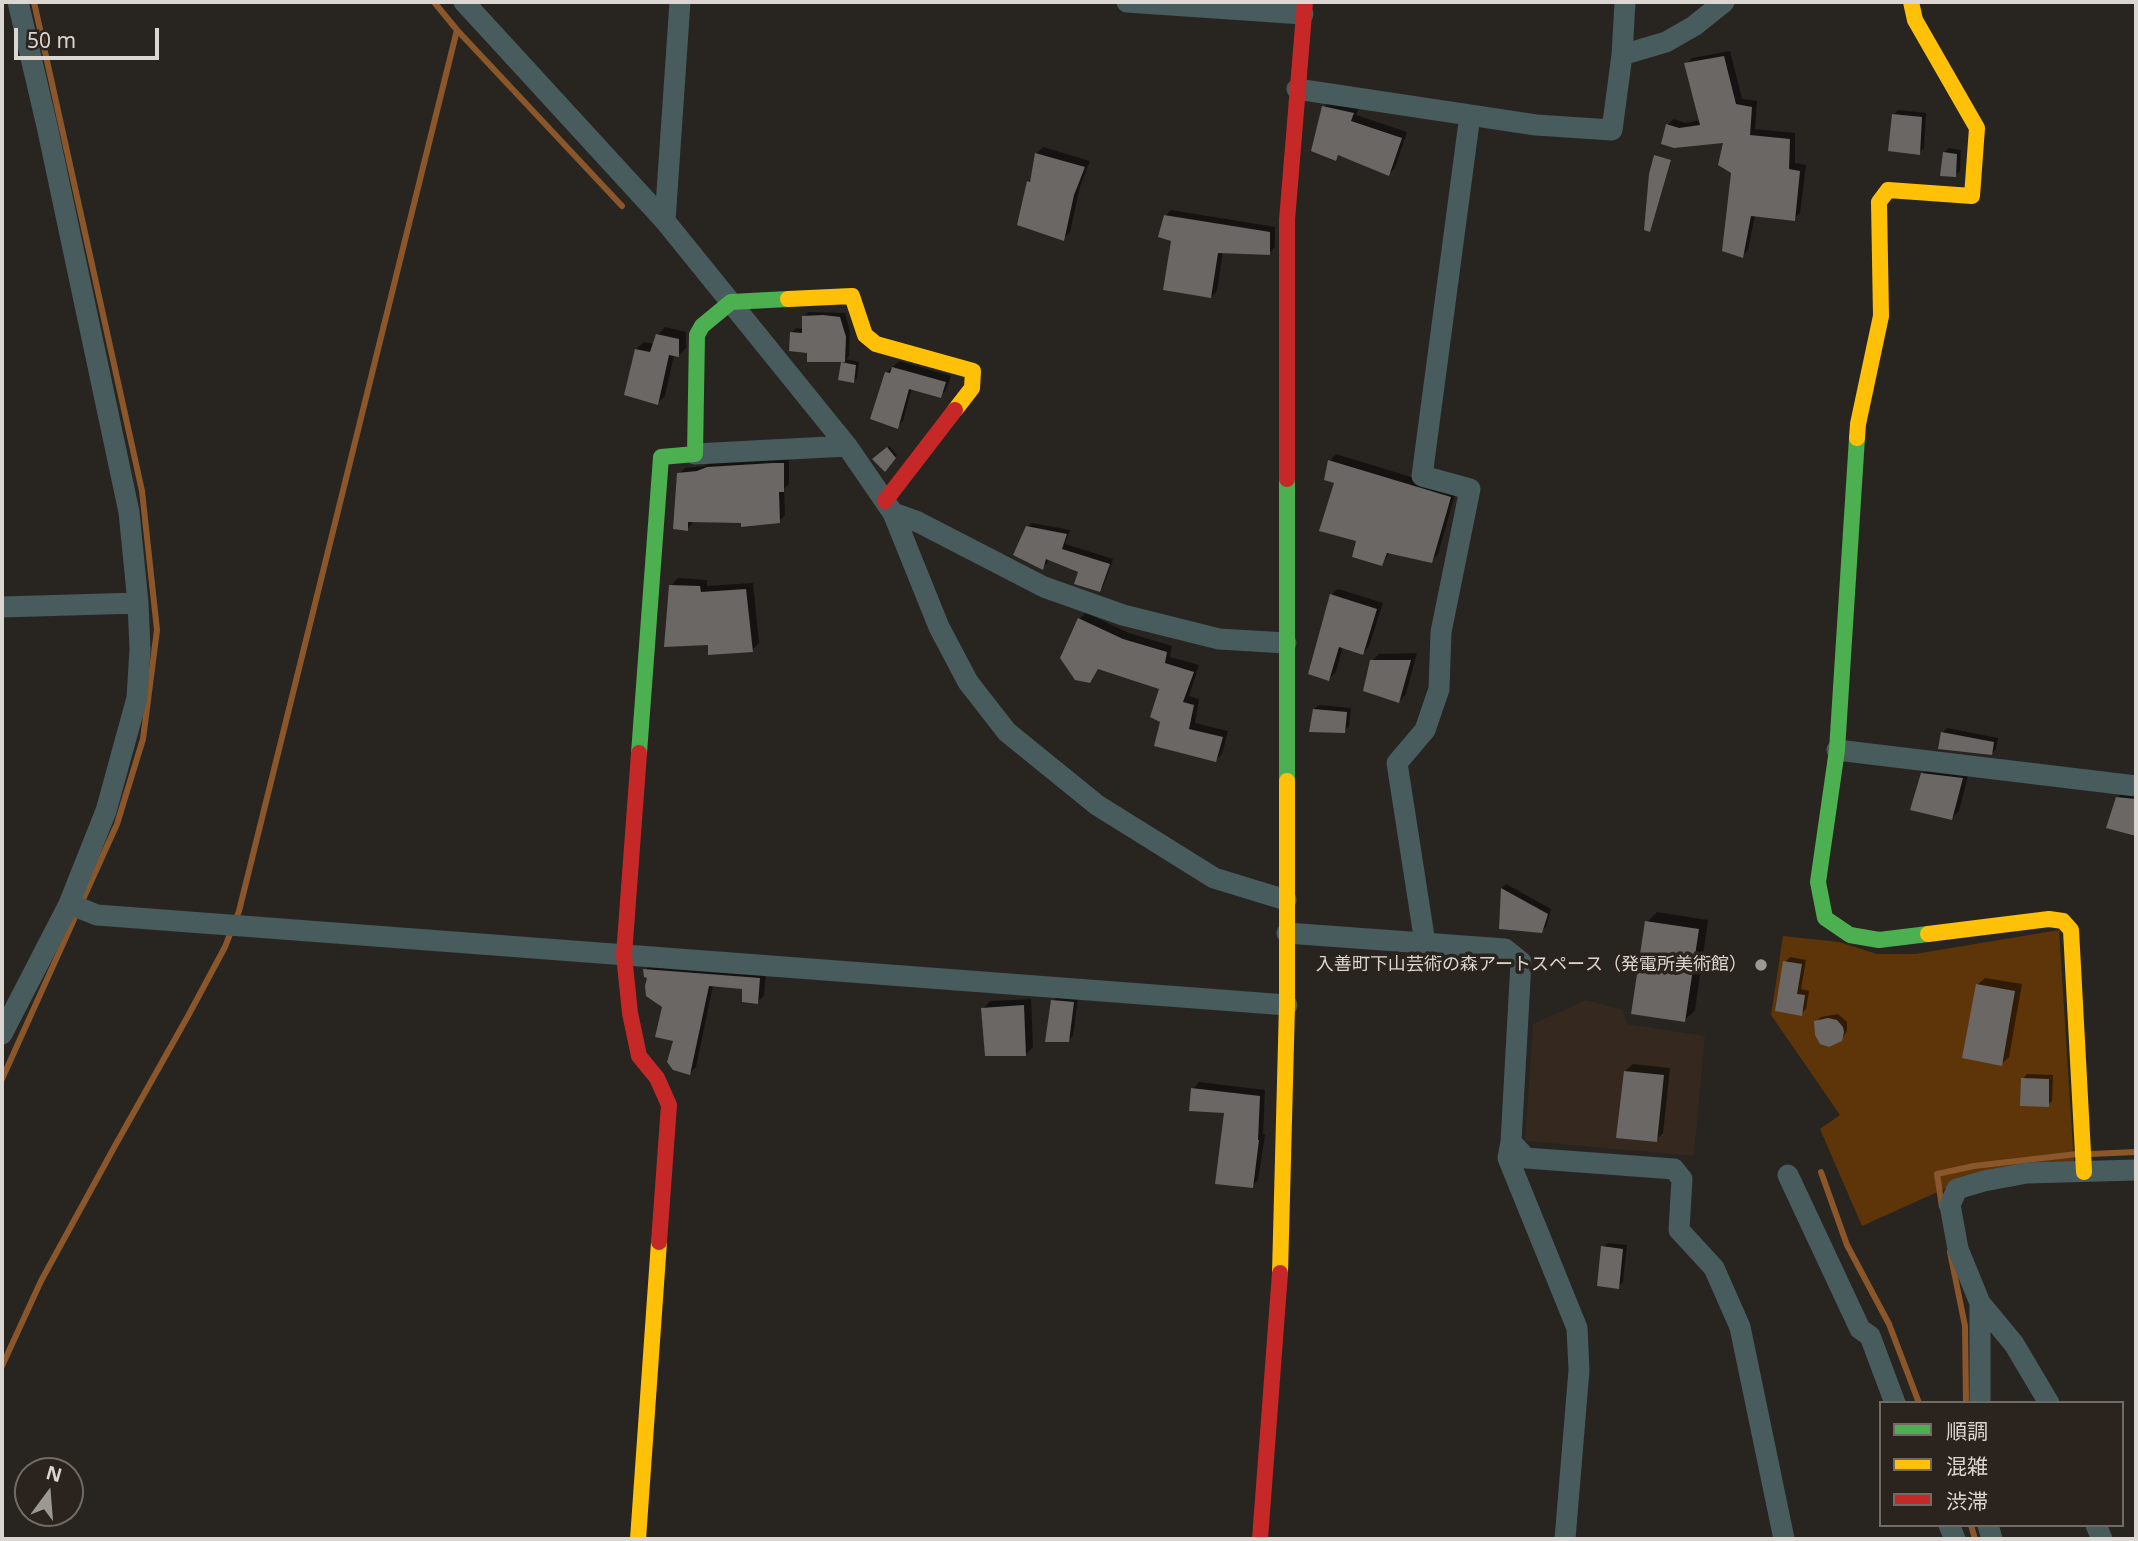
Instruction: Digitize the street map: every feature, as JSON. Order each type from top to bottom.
[{"type":"street","points":[[2,1034],[69,904],[106,811],[137,698],[140,649],[129,512],[18,2]]},
{"type":"street","points":[[464,2],[665,221],[847,446],[889,507],[939,627],[968,682],[1007,732],[1097,805],[1214,878],[1286,900]]},
{"type":"street","points":[[665,221],[680,2]]},
{"type":"street","points":[[1127,2],[1304,8],[1287,220],[1287,1004],[1280,1275],[1260,1539]]},
{"type":"street","points":[[1297,89],[1536,125],[1612,130],[1622,55],[1625,2]]},
{"type":"street","points":[[1622,55],[1665,41],[1694,26],[1724,2]]},
{"type":"street","points":[[1911,2],[1915,20],[1977,128],[1972,196],[1888,190],[1879,202],[1881,316],[1858,424],[1837,750],[1818,882],[1825,918],[1850,935],[1879,940],[2049,919],[2063,921],[2071,930],[2084,1172]]},
{"type":"street","points":[[1425,943],[1397,763],[1425,730],[1439,689],[1441,632],[1470,489],[1422,476],[1470,115]]},
{"type":"street","points":[[695,454],[697,335],[702,326],[731,302],[852,296],[865,335],[876,344],[973,371],[972,388],[889,507]]},
{"type":"street","points":[[638,1539],[669,1105],[657,1078],[639,1056],[629,1013],[624,955],[661,457],[847,446]]},
{"type":"street","points":[[889,507],[1044,587],[1123,615],[1219,639],[1286,643]]},
{"type":"street","points":[[2,607],[138,603]]},
{"type":"street","points":[[1837,750],[2136,786]]},
{"type":"street","points":[[69,904],[97,915],[1287,1004]]},
{"type":"street","points":[[1287,933],[1505,949],[1521,962],[1508,1158],[1577,1328],[1578,1370],[1565,1539]]},
{"type":"street","points":[[1510,1142],[1526,1158],[1674,1169],[1682,1179],[1679,1230],[1714,1268],[1740,1327],[1784,1539]]},
{"type":"street","points":[[2048,1401],[2014,1344],[1980,1303],[1958,1249],[1950,1205],[1957,1189],[1984,1181],[2027,1173],[2136,1170]]},
{"type":"street","points":[[1788,1175],[1860,1329],[1870,1336],[1894,1401]]},
{"type":"street","points":[[1980,1303],[1980,1401]]},
{"type":"shaded area","points":[[2059,930],[2074,1163],[1953,1185],[1862,1226],[1820,1129],[1840,1115],[1771,1015],[1783,936],[1839,942],[1877,954],[1915,954]]},
{"type":"shaded area","points":[[1586,1000],[1623,1010],[1627,1024],[1705,1036],[1694,1156],[1525,1141],[1533,1024]]},
{"type":"building","points":[[1724,56],[1736,104],[1752,107],[1750,135],[1790,139],[1789,169],[1800,171],[1795,221],[1751,216],[1743,258],[1722,251],[1731,173],[1718,165],[1723,143],[1674,148],[1661,144],[1666,124],[1679,128],[1700,125],[1684,63]]},
{"type":"building","points":[[1322,106],[1354,113],[1351,121],[1402,138],[1389,176],[1338,155],[1336,161],[1311,151]]},
{"type":"building","points":[[1892,114],[1922,117],[1920,155],[1888,151]]},
{"type":"building","points":[[1943,152],[1957,154],[1956,177],[1940,176]]},
{"type":"building","points":[[1035,153],[1085,167],[1074,195],[1064,241],[1017,225],[1027,181],[1030,182]]},
{"type":"building","points":[[1654,155],[1671,160],[1650,232],[1644,230],[1649,174]]},
{"type":"building","points":[[1164,215],[1270,232],[1270,255],[1218,253],[1211,298],[1163,290],[1171,241],[1158,237]]},
{"type":"building","points":[[802,316],[840,317],[846,337],[845,362],[807,362],[807,353],[789,351],[790,332],[802,333]]},
{"type":"building","points":[[656,334],[679,339],[679,357],[669,355],[658,405],[624,395],[635,349],[650,352]]},
{"type":"building","points":[[841,362],[856,365],[854,383],[838,380]]},
{"type":"building","points":[[892,367],[946,382],[941,398],[909,389],[898,429],[870,419],[885,372],[890,373]]},
{"type":"building","points":[[887,447],[896,458],[885,472],[872,459]]},
{"type":"building","points":[[1328,460],[1451,497],[1432,563],[1387,553],[1382,566],[1352,557],[1356,541],[1319,531],[1334,483],[1324,480]]},
{"type":"building","points":[[784,463],[784,492],[779,492],[780,523],[741,527],[741,523],[688,522],[688,531],[673,529],[677,473],[707,467]]},
{"type":"building","points":[[1026,526],[1067,534],[1062,549],[1110,564],[1100,592],[1074,584],[1078,572],[1046,559],[1043,570],[1013,555]]},
{"type":"building","points":[[669,585],[700,586],[701,592],[746,589],[753,652],[708,655],[708,645],[664,647]]},
{"type":"building","points":[[1330,594],[1377,609],[1363,655],[1339,647],[1329,681],[1308,674]]},
{"type":"building","points":[[1078,618],[1123,639],[1167,652],[1165,663],[1194,672],[1183,702],[1194,705],[1189,729],[1223,737],[1216,762],[1154,746],[1160,722],[1150,717],[1159,689],[1098,669],[1090,683],[1075,680],[1060,658]]},
{"type":"building","points":[[1370,660],[1411,660],[1399,703],[1363,691]]},
{"type":"building","points":[[1313,709],[1347,712],[1345,733],[1309,732]]},
{"type":"building","points":[[1941,732],[1994,742],[1992,755],[1938,749]]},
{"type":"building","points":[[1921,773],[1963,778],[1952,820],[1910,810]]},
{"type":"building","points":[[2116,797],[2136,799],[2136,836],[2106,828]]},
{"type":"building","points":[[1501,888],[1548,914],[1542,933],[1499,929]]},
{"type":"building","points":[[1645,921],[1699,929],[1685,1022],[1631,1014]]},
{"type":"building","points":[[1783,961],[1802,964],[1797,994],[1805,995],[1802,1016],[1775,1011]]},
{"type":"building","points":[[643,969],[760,978],[758,1004],[742,1002],[742,989],[709,986],[690,1075],[673,1070],[667,1062],[673,1041],[655,1037],[662,1007],[646,996],[647,978],[644,977]]},
{"type":"building","points":[[1976,984],[2015,991],[2002,1066],[1962,1058]]},
{"type":"building","points":[[1051,1000],[1074,1002],[1069,1042],[1045,1042]]},
{"type":"building","points":[[1024,1005],[1026,1056],[985,1056],[981,1008]]},
{"type":"building","points":[[1828,1018],[1837,1020],[1844,1032],[1842,1041],[1829,1047],[1820,1044],[1815,1035],[1814,1021]]},
{"type":"building","points":[[1624,1071],[1664,1075],[1657,1142],[1616,1138]]},
{"type":"building","points":[[2021,1078],[2049,1079],[2049,1107],[2020,1106]]},
{"type":"building","points":[[1191,1088],[1260,1096],[1259,1140],[1253,1188],[1215,1184],[1224,1113],[1189,1111]]},
{"type":"building","points":[[1601,1246],[1623,1249],[1619,1289],[1597,1286]]},
{"type":"waterway","points":[[2,1079],[117,824],[143,739],[157,630],[142,491],[34,2]]},
{"type":"waterway","points":[[2,1366],[41,1281],[225,947],[239,911],[457,30],[434,2]]},
{"type":"waterway","points":[[457,30],[622,206]]},
{"type":"waterway","points":[[2091,1154],[2136,1152]]},
{"type":"waterway","points":[[1942,1207],[1937,1174],[1974,1166],[2077,1154]]},
{"type":"waterway","points":[[1821,1172],[1847,1245],[1889,1324],[1918,1401]]},
{"type":"waterway","points":[[1950,1252],[1965,1326],[1966,1401]]},
{"type":"waterway","points":[[1972,1527],[1975,1539]]},
{"type":"traffic: fast","points":[[639,753],[661,457],[695,454],[697,335],[702,326],[731,302],[788,299]]},
{"type":"traffic: fast","points":[[1857,438],[1837,750],[1818,882],[1825,918],[1850,935],[1879,940],[1928,934]]},
{"type":"traffic: fast","points":[[1287,479],[1287,781]]},
{"type":"traffic: slow","points":[[1857,438],[1881,316],[1879,202],[1888,190],[1972,196],[1977,128],[1915,20],[1911,2]]},
{"type":"traffic: slow","points":[[788,299],[852,296],[865,335],[876,344],[973,371],[972,388],[955,410]]},
{"type":"traffic: slow","points":[[1280,1273],[1287,1005],[1287,781]]},
{"type":"traffic: slow","points":[[1928,934],[2049,919],[2063,921],[2071,930],[2084,1172]]},
{"type":"traffic: slow","points":[[638,1539],[659,1242]]},
{"type":"traffic: jam","points":[[1287,479],[1287,220],[1305,2]]},
{"type":"traffic: jam","points":[[885,501],[955,410]]},
{"type":"traffic: jam","points":[[639,753],[624,955],[630,1013],[639,1056],[657,1078],[669,1105],[659,1242]]},
{"type":"traffic: jam","points":[[1260,1539],[1280,1273]]},
{"type":"place","name":"入善町下山芸術の森アートスペース（発電所美術館）","points":[[1761,965]]}]
